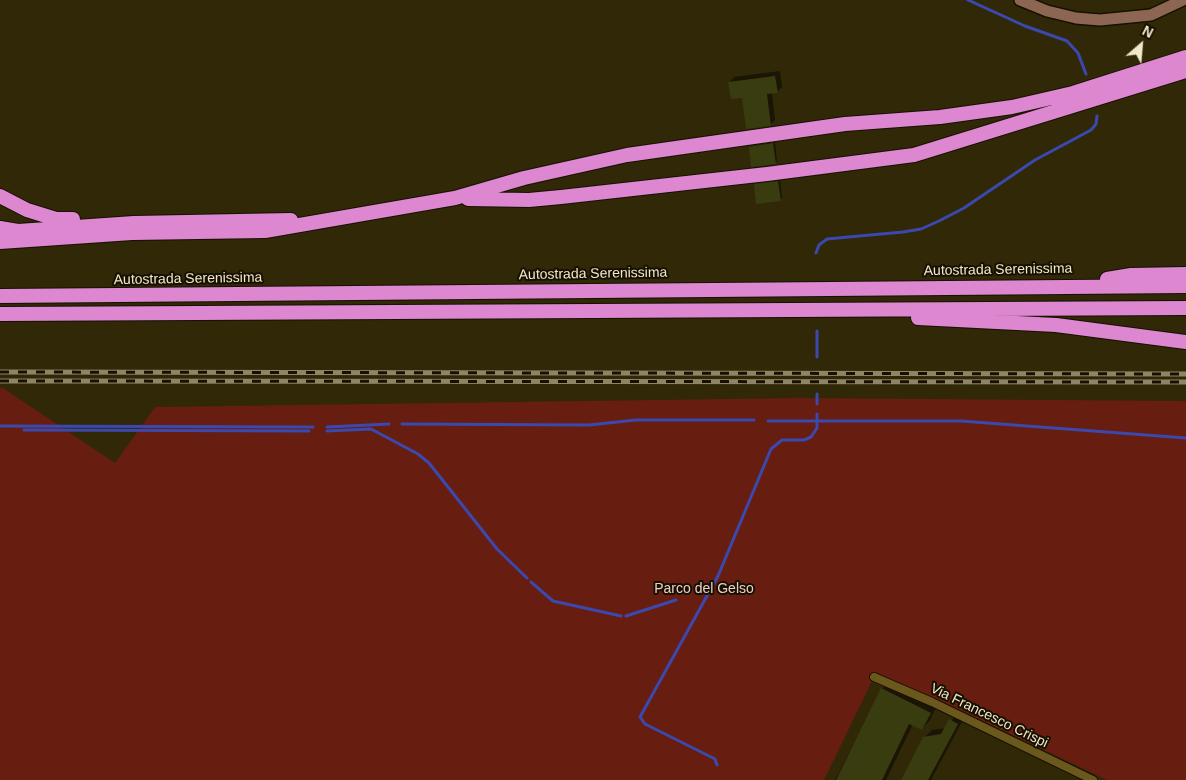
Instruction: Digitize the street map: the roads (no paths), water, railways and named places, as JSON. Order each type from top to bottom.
[{"type":"highway","points":[[0,242],[132,233],[265,231],[455,198],[532,176],[627,155],[845,124],[940,117],[1012,107],[1074,94],[1186,57]]},
{"type":"highway","points":[[455,198],[529,200],[561,198],[914,155],[1186,71]]},
{"type":"highway","points":[[0,196],[27,210],[56,218],[134,223]]},
{"type":"highway","points":[[0,228],[18,230],[134,223],[339,218]]},
{"type":"highway","points":[[1060,286],[1131,275],[1186,274]]},
{"type":"highway","name":"Autostrada Serenissima","points":[[0,296],[1186,286]]},
{"type":"highway","points":[[0,314],[1186,308]]},
{"type":"highway","points":[[770,311],[1056,325],[1186,342]]},
{"type":"street","points":[[1020,0],[1047,11],[1076,18],[1100,20],[1126,19],[1151,15],[1183,0]]},
{"type":"street","name":"Via Francesco Crispi","points":[[874,677],[932,702],[1093,780]]},
{"type":"waterway","points":[[968,0],[1025,26],[1067,41],[1078,53],[1086,74]]},
{"type":"waterway","points":[[816,253],[819,245],[827,239],[903,232],[921,229],[939,221],[964,208],[1035,160],[1091,130],[1096,124],[1097,116]]},
{"type":"waterway","points":[[817,331],[817,357]]},
{"type":"waterway","points":[[817,394],[817,404]]},
{"type":"waterway","points":[[717,765],[715,759],[645,724],[640,717],[718,576],[771,449],[782,440],[804,440],[811,437],[817,428],[817,414]]},
{"type":"waterway","points":[[402,424],[589,425],[636,420],[754,420]]},
{"type":"waterway","points":[[768,421],[961,421],[1186,438]]},
{"type":"waterway","points":[[327,427],[389,424]]},
{"type":"waterway","points":[[0,426],[313,427]]},
{"type":"waterway","points":[[327,431],[371,429],[418,454],[429,463],[497,549],[527,578]]},
{"type":"waterway","points":[[24,430],[309,431]]},
{"type":"waterway","points":[[531,582],[553,601],[621,616]]},
{"type":"waterway","points":[[626,616],[676,600]]},
{"type":"railway","points":[[0,372],[1186,374]]},
{"type":"railway","points":[[0,381],[1186,382]]},
{"type":"park label","name":"Parco del Gelso","points":[[704,589]]}]
